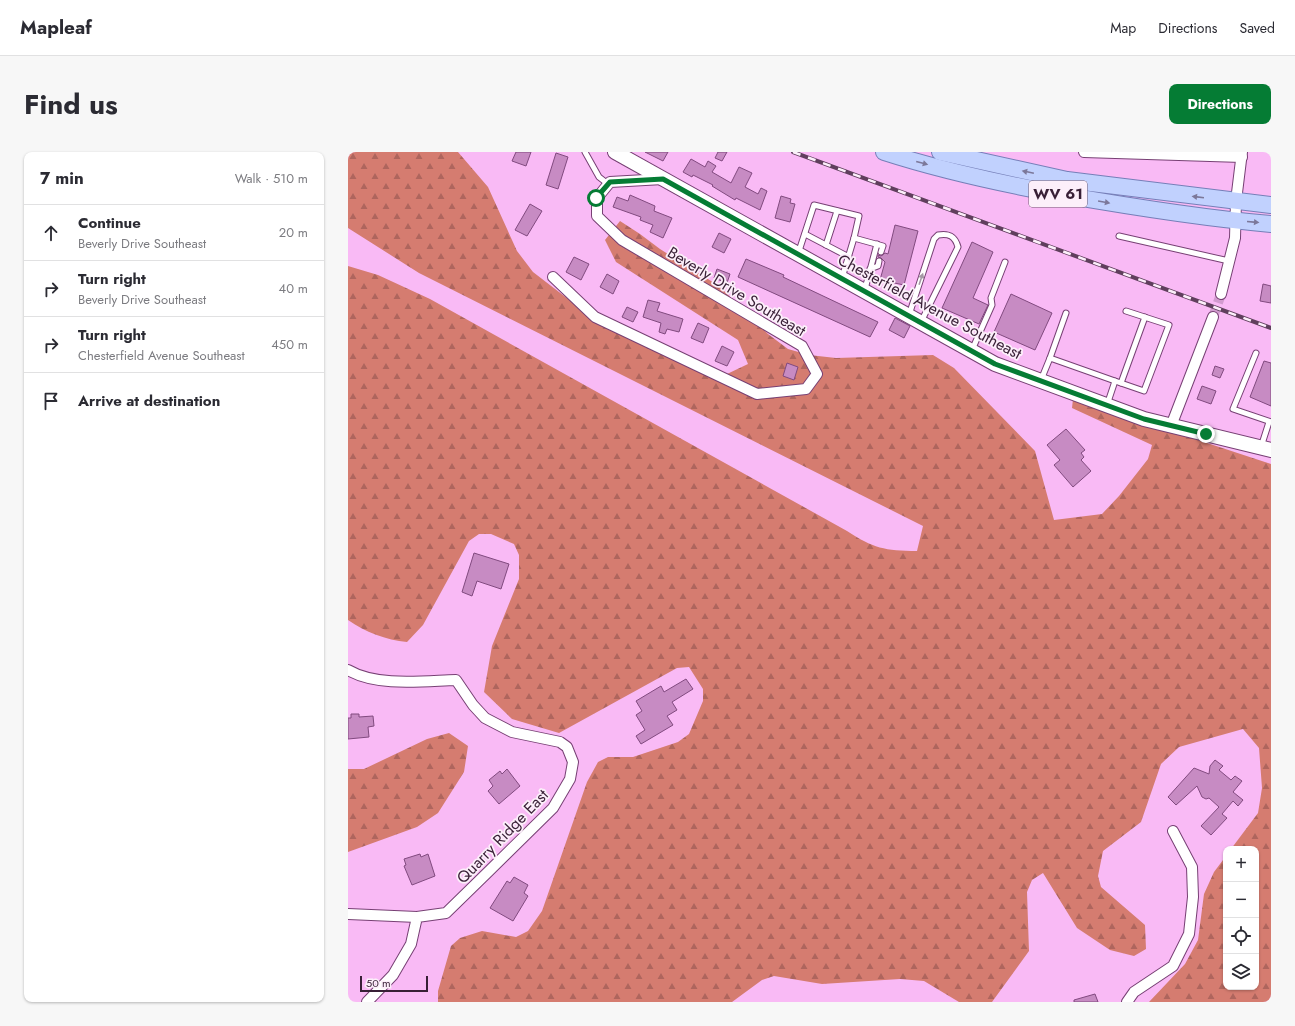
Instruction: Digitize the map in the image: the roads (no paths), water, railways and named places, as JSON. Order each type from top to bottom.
[{"type":"main road","name":"WV 61","points":[[884,152],[988,181],[1108,203],[1271,224]]},
{"type":"main road","name":"WV 61","points":[[940,152],[1067,180],[1236,202],[1271,205]]},
{"type":"street","name":"Chesterfield Avenue Southeast","points":[[615,152],[995,364],[1144,419],[1266,448]]},
{"type":"street","points":[[1084,152],[1242,154],[1236,202],[1235,238],[1221,294]]},
{"type":"street","points":[[608,184],[610,182],[663,179]]},
{"type":"street","name":"Beverly Drive Southeast","points":[[553,277],[595,317],[757,394],[806,389],[817,374],[802,346],[622,240],[597,216],[596,198],[608,184]]},
{"type":"street","points":[[1171,426],[1213,318]]},
{"type":"street","name":"Quarry Ridge East","points":[[348,670],[361,676],[379,680],[456,680],[473,705],[485,718],[512,732],[560,742],[567,747],[572,758],[573,762],[570,780],[553,808],[446,913],[417,917]]},
{"type":"street","points":[[1127,1002],[1134,992],[1173,966],[1189,934],[1193,897],[1192,867],[1172,831]]},
{"type":"street","points":[[348,914],[417,917],[411,944],[393,975],[367,1002]]},
{"type":"lane","points":[[585,152],[599,177],[608,184]]},
{"type":"lane","points":[[798,254],[814,205],[859,216],[854,238],[841,278]]},
{"type":"lane","points":[[826,245],[837,211]]},
{"type":"lane","points":[[805,234],[848,257]]},
{"type":"lane","points":[[908,316],[934,239],[938,235],[950,235],[956,239],[958,246],[921,323]]},
{"type":"lane","points":[[1119,236],[1230,262]]},
{"type":"lane","points":[[854,238],[883,246],[881,252]]},
{"type":"lane","points":[[864,292],[877,244]]},
{"type":"lane","points":[[870,269],[878,266],[879,261]]},
{"type":"lane","points":[[972,351],[992,305],[991,298],[1006,262]]},
{"type":"lane","points":[[1050,358],[1144,391],[1169,325],[1126,311]]},
{"type":"lane","points":[[1041,381],[1066,313]]},
{"type":"lane","points":[[1121,383],[1145,317]]},
{"type":"lane","points":[[1256,353],[1233,410],[1270,422],[1266,448]]},
{"type":"lane","points":[[1107,406],[1115,381]]},
{"type":"tunnel","points":[[1213,317],[1221,294]]},
{"type":"railway","points":[[793,152],[1271,328]]}]
